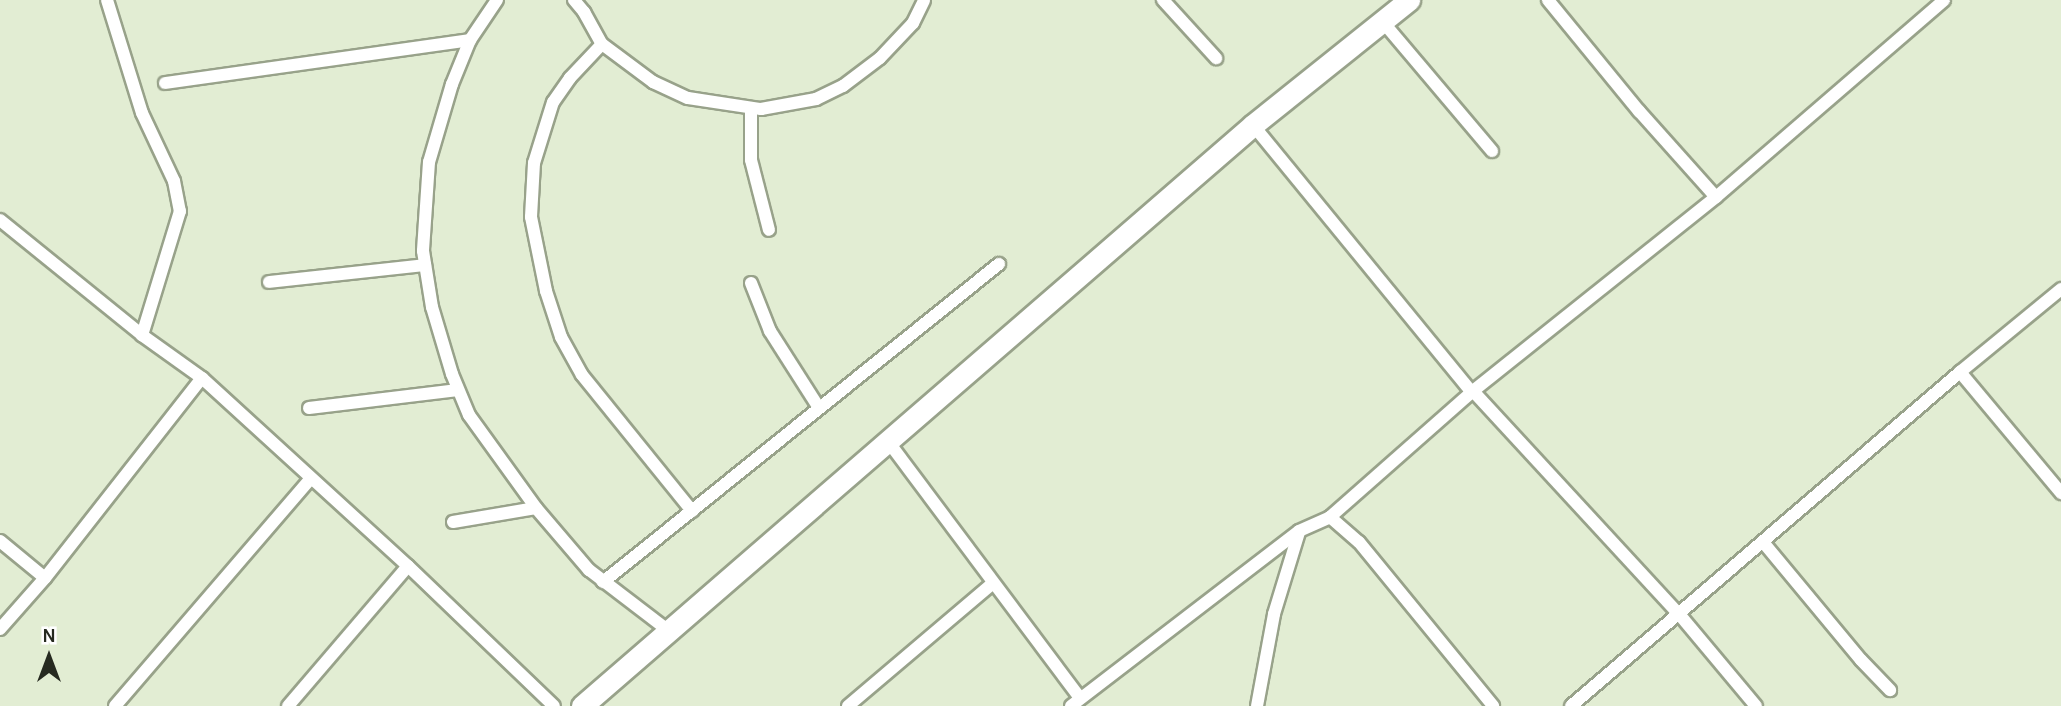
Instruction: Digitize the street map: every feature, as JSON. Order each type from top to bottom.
[{"type":"main road","points":[[582,706],[1253,125],[1409,0]]},
{"type":"street","points":[[107,0],[142,113],[174,181],[179,204],[179,218],[142,335]]},
{"type":"street","points":[[497,0],[470,40],[452,84],[429,162],[425,265],[432,307],[458,390],[469,415],[536,508],[603,582],[670,632]]},
{"type":"street","points":[[574,0],[585,6],[602,44],[653,82],[688,97],[751,108],[786,107],[816,99],[843,86],[880,58],[913,23],[924,0]]},
{"type":"street","points":[[1163,0],[1216,58]]},
{"type":"street","points":[[1548,0],[1639,111],[1716,197]]},
{"type":"street","points":[[887,440],[993,583],[1075,702],[1299,531],[1330,517],[1472,392],[1716,197],[1944,0]]},
{"type":"street","points":[[1383,22],[1492,151]]},
{"type":"street","points":[[165,83],[470,40]]},
{"type":"street","points":[[602,44],[570,78],[553,102],[534,163],[531,217],[546,290],[561,337],[582,375],[692,510]]},
{"type":"street","points":[[751,108],[751,160],[769,230]]},
{"type":"street","points":[[1253,125],[1472,392],[1679,614],[1756,706]]},
{"type":"street","points":[[0,220],[142,335],[202,378],[408,566],[554,706]]},
{"type":"street","points":[[603,582],[999,264]]},
{"type":"street","points":[[269,282],[425,265]]},
{"type":"street","points":[[751,283],[770,331],[819,408]]},
{"type":"street","points":[[1571,706],[1959,372],[2061,289]]},
{"type":"street","points":[[1959,372],[2061,493]]},
{"type":"street","points":[[0,629],[45,578],[202,378]]},
{"type":"street","points":[[309,408],[458,390]]},
{"type":"street","points":[[115,706],[310,479]]},
{"type":"street","points":[[453,522],[536,508]]},
{"type":"street","points":[[1330,517],[1359,542],[1407,605],[1467,671],[1493,706]]},
{"type":"street","points":[[1257,706],[1274,614],[1299,531]]},
{"type":"street","points":[[0,541],[45,578]]},
{"type":"street","points":[[1763,542],[1861,660],[1890,690]]},
{"type":"street","points":[[288,706],[408,566]]},
{"type":"street","points":[[848,706],[993,583]]}]
